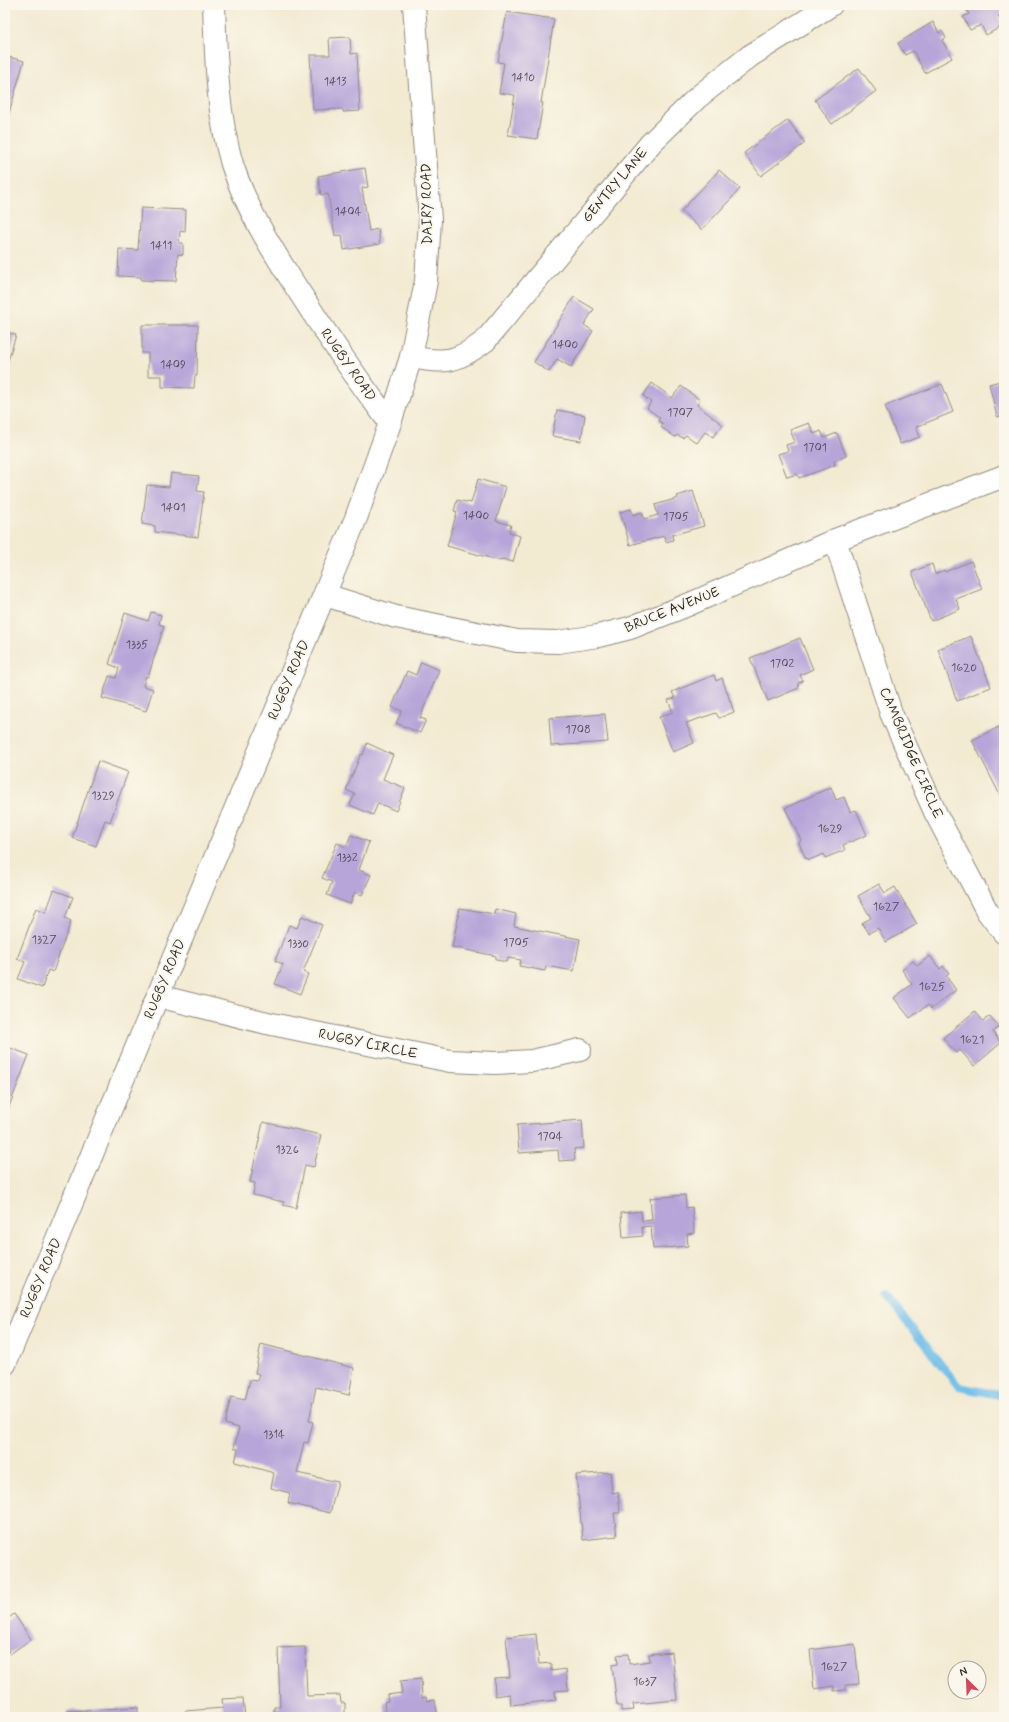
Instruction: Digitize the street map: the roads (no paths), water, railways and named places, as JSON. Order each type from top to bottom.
[{"type":"street","name":"RUGBY ROAD","points":[[5,1364],[325,595],[356,518],[390,423],[334,347],[280,263],[248,206],[232,164],[222,119],[216,57],[214,5]]},
{"type":"street","name":"DAIRY ROAD","points":[[390,423],[411,357],[426,281],[430,220],[414,5]]},
{"type":"street","name":"GENTRY LANE","points":[[411,357],[433,361],[453,360],[468,354],[485,341],[651,143],[698,97],[750,56],[831,5]]},
{"type":"street","name":"BRUCE AVENUE","points":[[325,595],[404,619],[517,641],[558,642],[598,636],[630,628],[690,604],[835,540],[1004,476]]},
{"type":"street","name":"CAMBRIDGE CIRCLE","points":[[835,540],[891,713],[936,814],[987,911],[1004,933]]},
{"type":"street","name":"RUGBY CIRCLE","points":[[158,996],[267,1023],[450,1061],[495,1063],[532,1061],[580,1050]]},
{"type":"waterway","points":[[886,1296],[959,1387],[1004,1396]]}]
